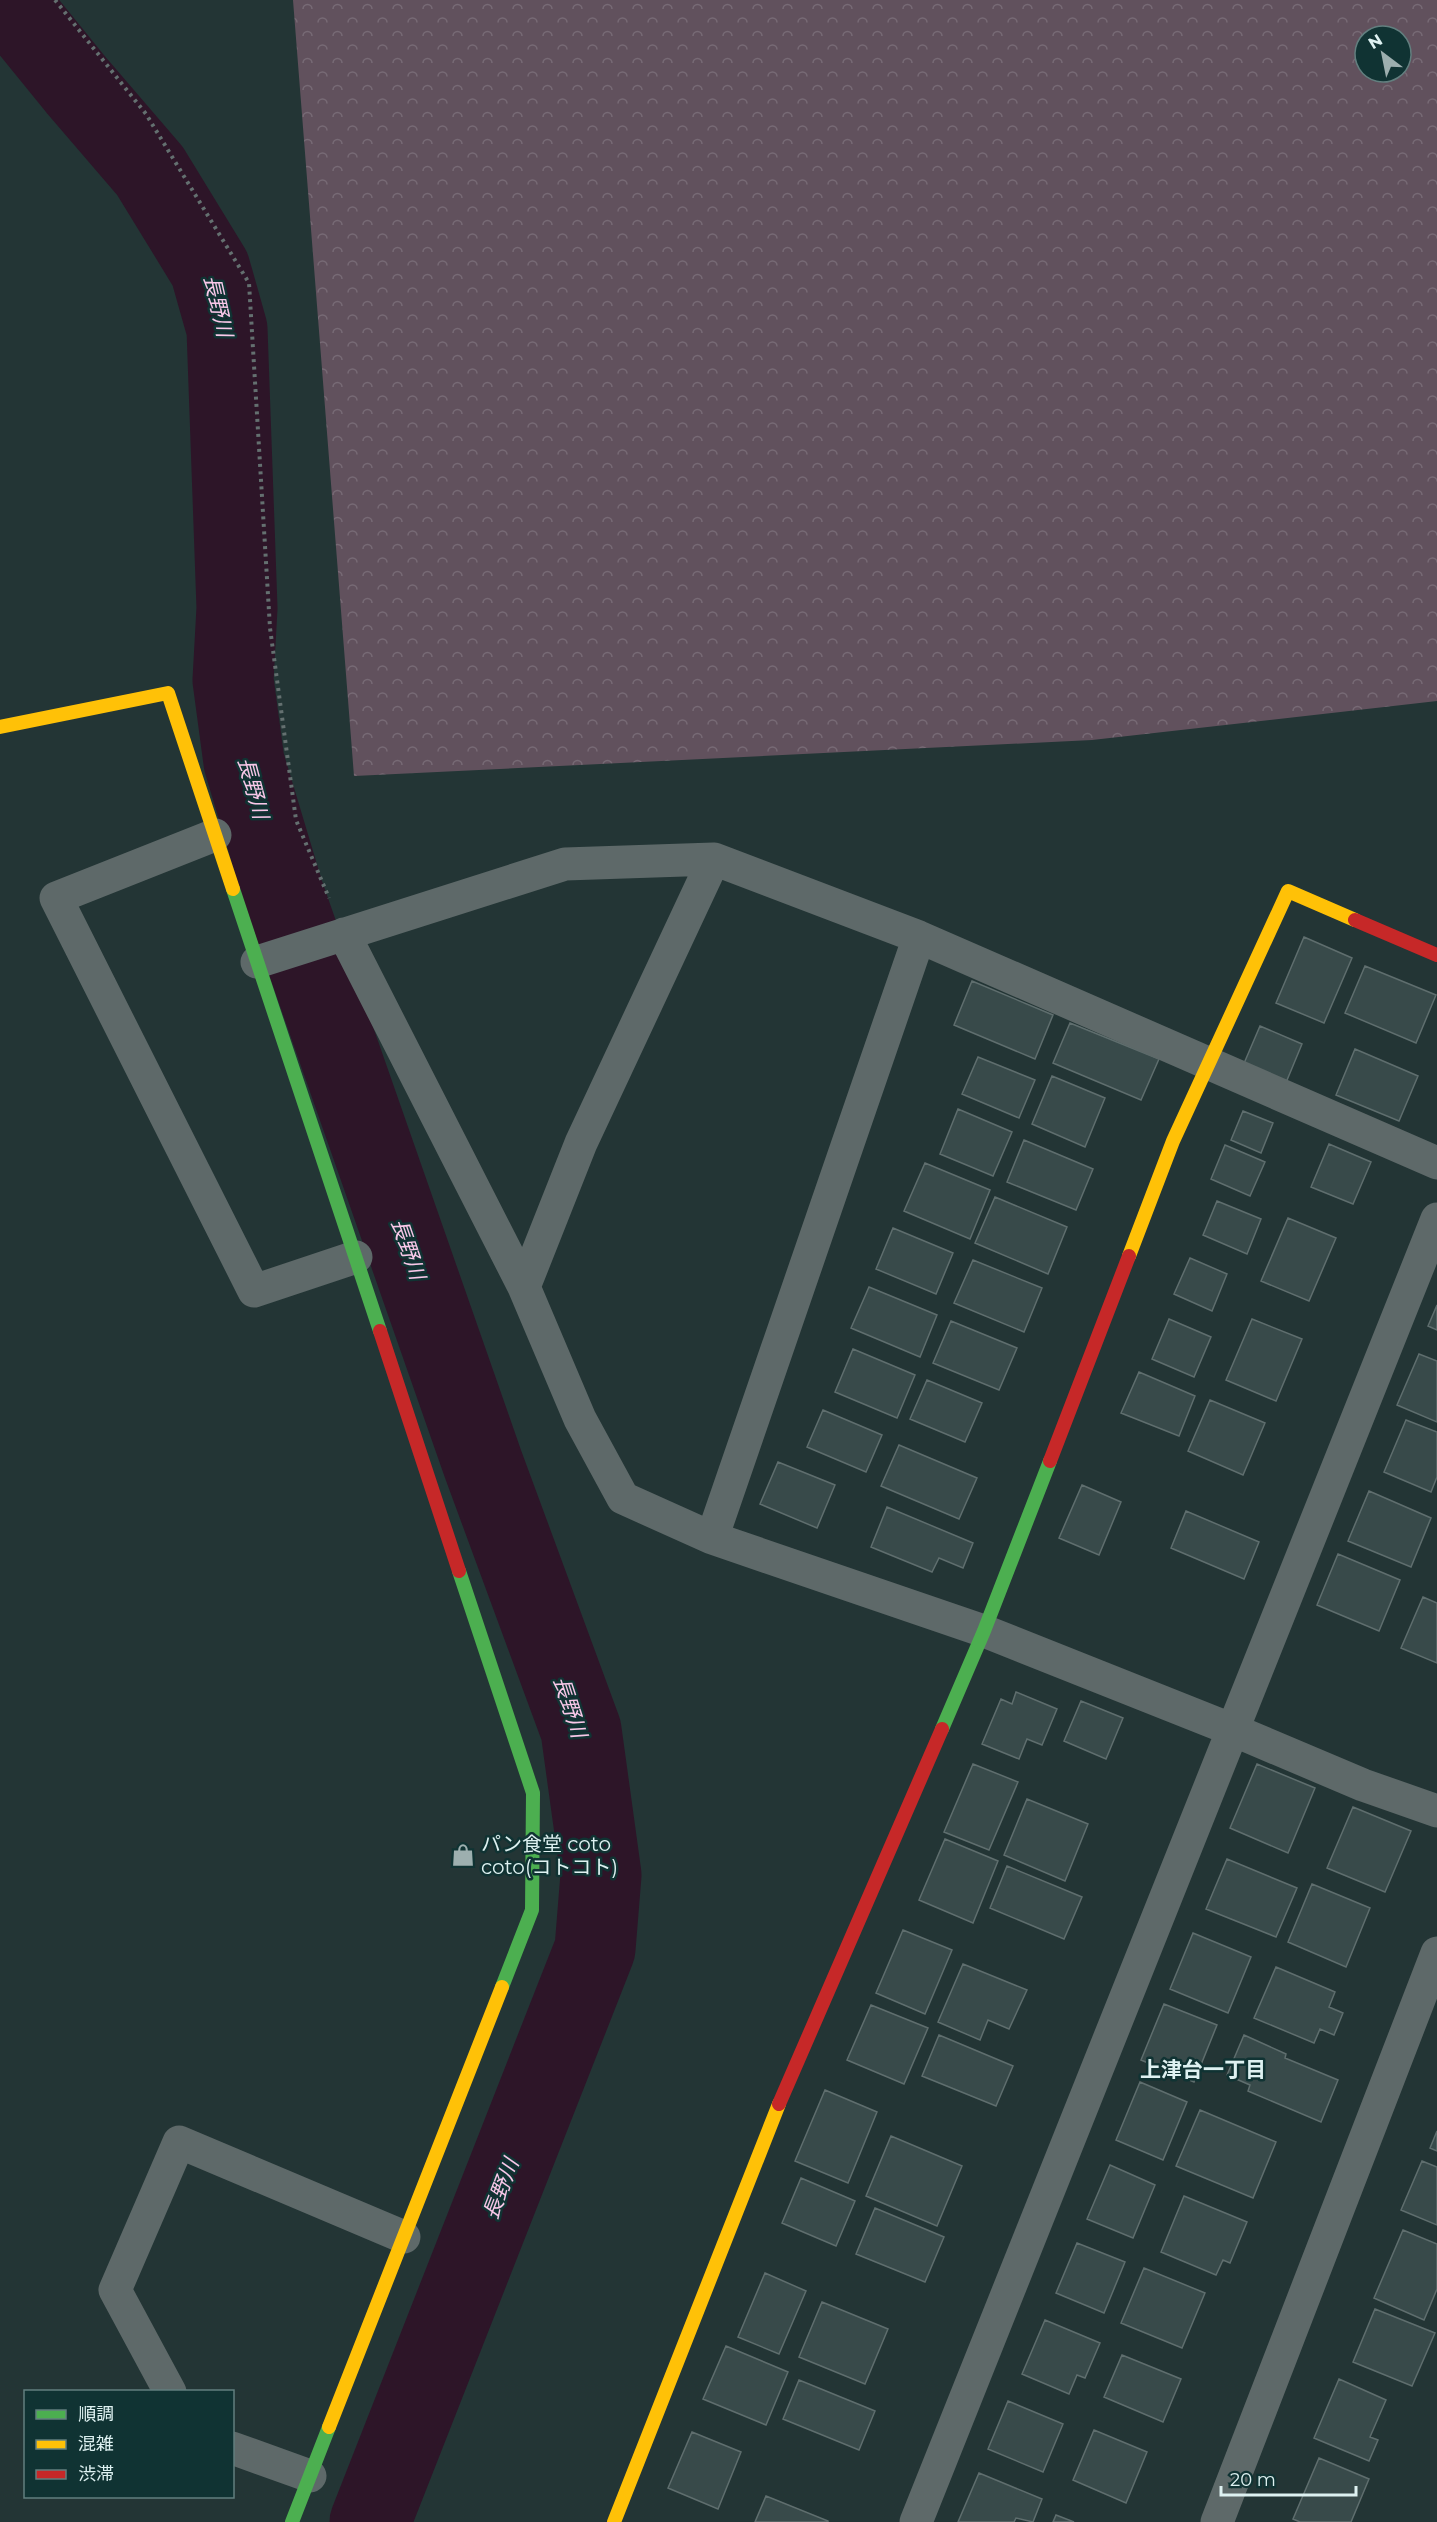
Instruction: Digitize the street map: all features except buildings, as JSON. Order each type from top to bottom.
[{"type":"street","points":[[0,727],[168,693],[533,1793],[532,1911],[292,2522]]},
{"type":"street","points":[[215,835],[56,898],[254,1291],[356,1257]]},
{"type":"street","points":[[524,1287],[581,1143],[714,859]]},
{"type":"street","points":[[257,962],[565,864],[714,859],[919,937],[1437,1163]]},
{"type":"street","points":[[614,2522],[789,2079],[887,1859],[984,1631],[1173,1141],[1288,891],[1437,955]]},
{"type":"street","points":[[344,934],[524,1287],[580,1419],[623,1498],[712,1538],[984,1631],[1233,1730],[1363,1785],[1437,1811]]},
{"type":"street","points":[[712,1538],[919,937]]},
{"type":"street","points":[[916,2522],[1437,1219]]},
{"type":"street","points":[[1217,2522],[1437,1953]]},
{"type":"street","points":[[169,2390],[115,2290],[179,2142],[404,2237]]},
{"type":"street","points":[[234,2449],[310,2476]]},
{"type":"path","points":[[55,0],[146,114],[249,283],[270,628],[296,820],[344,934]]},
{"type":"green space","points":[[293,0],[1437,0],[1437,701],[1092,740],[354,776]]},
{"type":"waterway","name":"長野川","points":[[7,0],[150,171],[210,269],[227,329],[237,608],[233,680],[244,762],[283,892],[483,1464],[581,1730],[601,1875],[595,1949],[370,2522]]},
{"type":"traffic: fast","points":[[233,889],[380,1331]]},
{"type":"traffic: fast","points":[[942,1729],[984,1631],[1050,1461]]},
{"type":"traffic: fast","points":[[459,1571],[533,1793],[532,1910],[502,1987]]},
{"type":"traffic: fast","points":[[292,2522],[329,2427]]},
{"type":"traffic: slow","points":[[0,727],[168,693],[233,889]]},
{"type":"traffic: slow","points":[[1129,1256],[1173,1141],[1288,891],[1355,920]]},
{"type":"traffic: slow","points":[[329,2427],[502,1987]]},
{"type":"traffic: slow","points":[[614,2522],[779,2104]]},
{"type":"traffic: jam","points":[[1355,920],[1437,955]]},
{"type":"traffic: jam","points":[[1050,1461],[1129,1256]]},
{"type":"traffic: jam","points":[[380,1331],[459,1571]]},
{"type":"traffic: jam","points":[[779,2104],[942,1729]]},
{"type":"place","name":"パン食堂 coto coto(コトコト)","points":[[463,1855]]},
{"type":"district","name":"上津台一丁目","points":[[1203,2070]]}]
